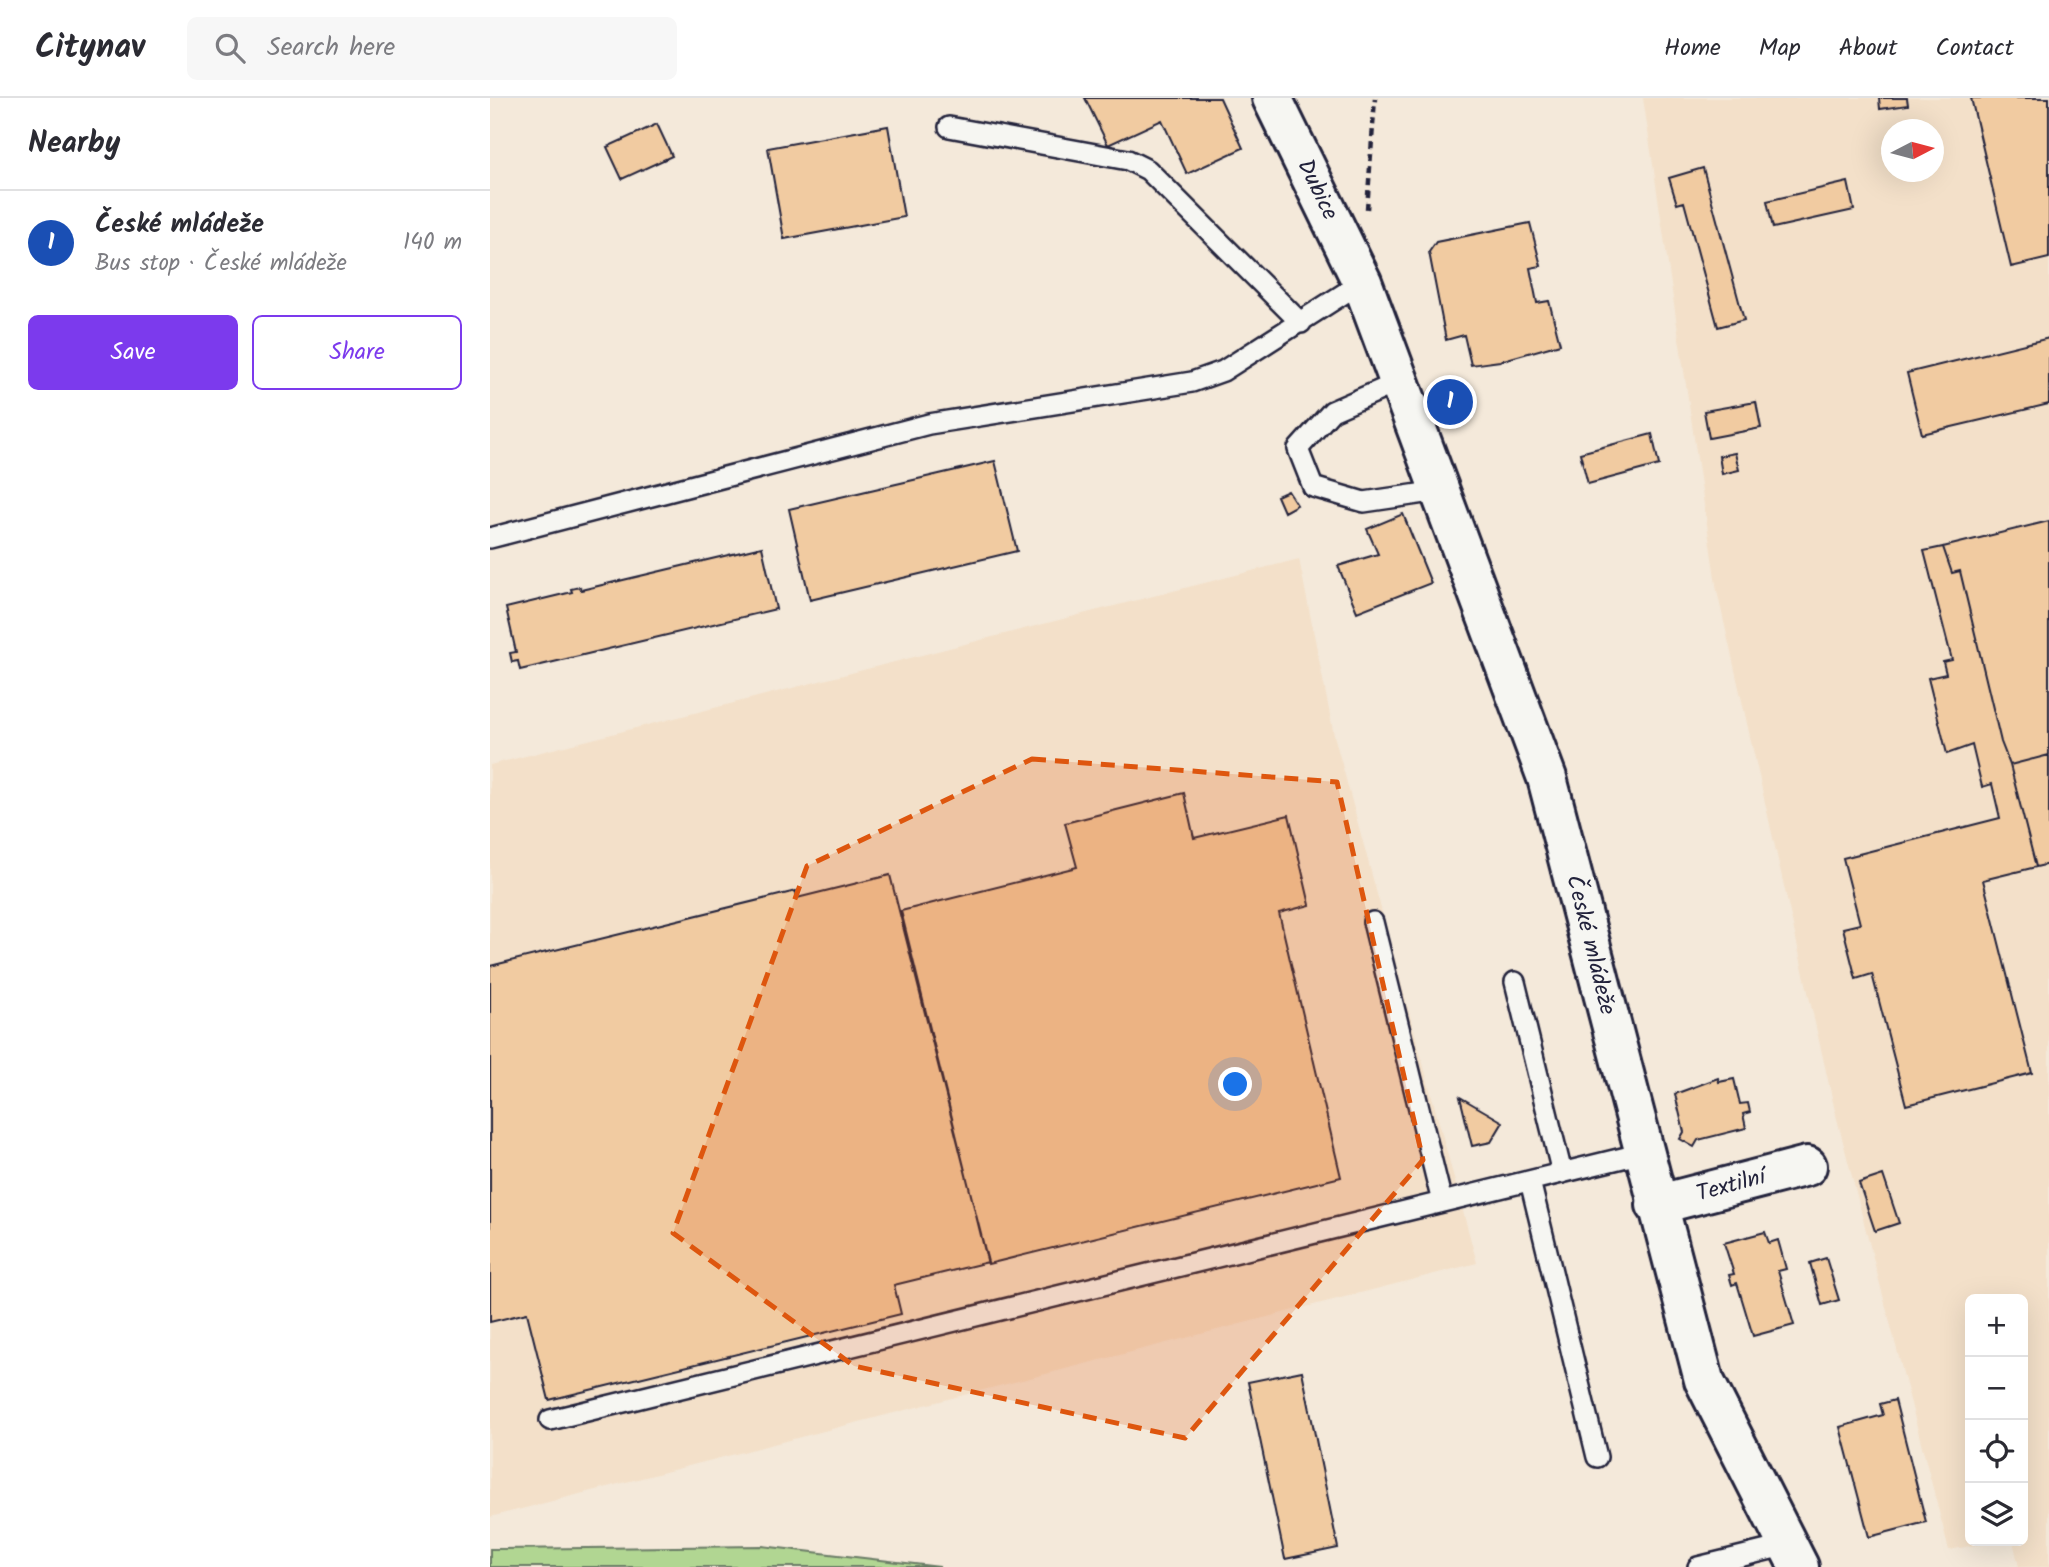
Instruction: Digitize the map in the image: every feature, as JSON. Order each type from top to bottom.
[{"type":"street","name":"Dubice","points":[[1272,98],[1362,282]]},
{"type":"street","name":"České mládeže","points":[[1362,282],[1547,778],[1656,1205],[1704,1380],[1793,1556]]},
{"type":"street","name":"Textilní","points":[[1656,1205],[1807,1166]]},
{"type":"lane","points":[[949,127],[1128,160],[1148,170],[1301,323]]},
{"type":"lane","points":[[490,538],[929,424],[1192,382],[1223,371],[1362,282]]},
{"type":"lane","points":[[1399,382],[1332,411],[1298,449],[1313,488],[1364,502],[1439,491]]},
{"type":"lane","points":[[1373,922],[1443,1202]]},
{"type":"lane","points":[[1515,982],[1562,1173]]},
{"type":"lane","points":[[550,1420],[1643,1153]]},
{"type":"lane","points":[[1530,1181],[1597,1457]]},
{"type":"lane","points":[[1698,1567],[1793,1556]]},
{"type":"path","points":[[1367,216],[1375,98]]},
{"type":"highlighted area","points":[[1032,759],[1337,782],[1423,1160],[1185,1438],[854,1366],[673,1233],[807,866]]},
{"type":"shaded area","points":[[1643,98],[2049,98],[2049,1567],[2019,1567],[2014,1546],[2028,1546],[2028,1294],[1965,1294],[1965,1546],[1971,1546],[1949,1550],[1835,1111],[1717,591]]},
{"type":"shaded area","points":[[1299,559],[1334,735],[1477,1263],[490,1517],[490,765]]},
{"type":"green space","points":[[762,1546],[940,1567],[490,1567],[490,1549]]},
{"type":"building","points":[[1085,98],[1220,98],[1243,148],[1187,174],[1162,120],[1108,145]]},
{"type":"building","points":[[1879,98],[1907,98],[1908,105],[1880,109]]},
{"type":"building","points":[[1971,98],[2049,98],[2049,258],[2011,267]]},
{"type":"building","points":[[657,124],[672,156],[622,179],[607,147]]},
{"type":"building","points":[[888,126],[904,217],[784,239],[768,148]]},
{"type":"building","points":[[1703,168],[1744,320],[1718,327],[1684,202],[1677,204],[1669,178]]},
{"type":"building","points":[[1848,182],[1854,210],[1773,228],[1767,201]]},
{"type":"building","points":[[1530,223],[1541,266],[1530,268],[1537,303],[1549,301],[1560,344],[1500,361],[1471,365],[1464,335],[1446,340],[1429,252],[1436,242]]},
{"type":"building","points":[[2049,338],[2049,404],[1922,434],[1907,373]]},
{"type":"building","points":[[1756,402],[1761,428],[1709,438],[1704,411]]},
{"type":"building","points":[[1652,434],[1659,465],[1588,484],[1580,453]]},
{"type":"building","points":[[1735,453],[1739,470],[1722,474],[1719,456]]},
{"type":"building","points":[[995,461],[1017,551],[810,600],[789,509]]},
{"type":"building","points":[[1288,491],[1297,505],[1284,512],[1277,496]]},
{"type":"building","points":[[1403,514],[1431,583],[1357,612],[1338,566],[1378,554],[1367,529]]},
{"type":"building","points":[[2049,521],[2049,755],[2010,765],[2001,742],[1960,571],[1952,573],[1943,547]]},
{"type":"building","points":[[762,547],[776,609],[520,670],[518,661],[512,662],[510,653],[516,652],[506,608],[572,592],[571,589],[580,587],[581,590]]},
{"type":"building","points":[[1943,547],[1952,573],[1960,571],[2001,742],[2010,765],[2036,867],[1983,880],[2032,1073],[1906,1105],[1872,974],[1856,979],[1843,928],[1860,924],[1843,858],[2000,818],[1992,784],[1982,787],[1972,745],[1947,754],[1928,678],[1946,674],[1943,662],[1952,660],[1924,551]]},
{"type":"building","points":[[2049,755],[2049,864],[2036,867],[2010,765]]},
{"type":"building","points":[[1184,793],[1194,838],[1289,815],[1310,905],[1279,913],[1341,1177],[988,1264],[901,911],[1077,867],[1065,823]]},
{"type":"building","points":[[890,875],[988,1262],[894,1285],[901,1314],[549,1400],[527,1313],[490,1322],[490,966],[796,891],[797,898]]},
{"type":"building","points":[[1718,1078],[1719,1082],[1734,1079],[1740,1104],[1748,1103],[1750,1112],[1743,1114],[1746,1128],[1698,1140],[1694,1147],[1680,1139],[1684,1132],[1675,1094]]},
{"type":"building","points":[[1460,1097],[1503,1122],[1491,1142],[1472,1146]]},
{"type":"building","points":[[1883,1175],[1899,1223],[1875,1231],[1859,1183]]},
{"type":"building","points":[[1765,1232],[1769,1243],[1778,1240],[1786,1269],[1778,1271],[1794,1325],[1753,1336],[1737,1283],[1732,1285],[1729,1275],[1734,1274],[1724,1243]]},
{"type":"building","points":[[1826,1258],[1839,1300],[1822,1305],[1810,1263]]},
{"type":"building","points":[[1302,1371],[1338,1548],[1285,1559],[1248,1382]]},
{"type":"building","points":[[1895,1400],[1926,1522],[1869,1537],[1840,1427],[1883,1415],[1880,1404]]},
{"type":"place","name":"České mládeže","points":[[1450,402]]}]
